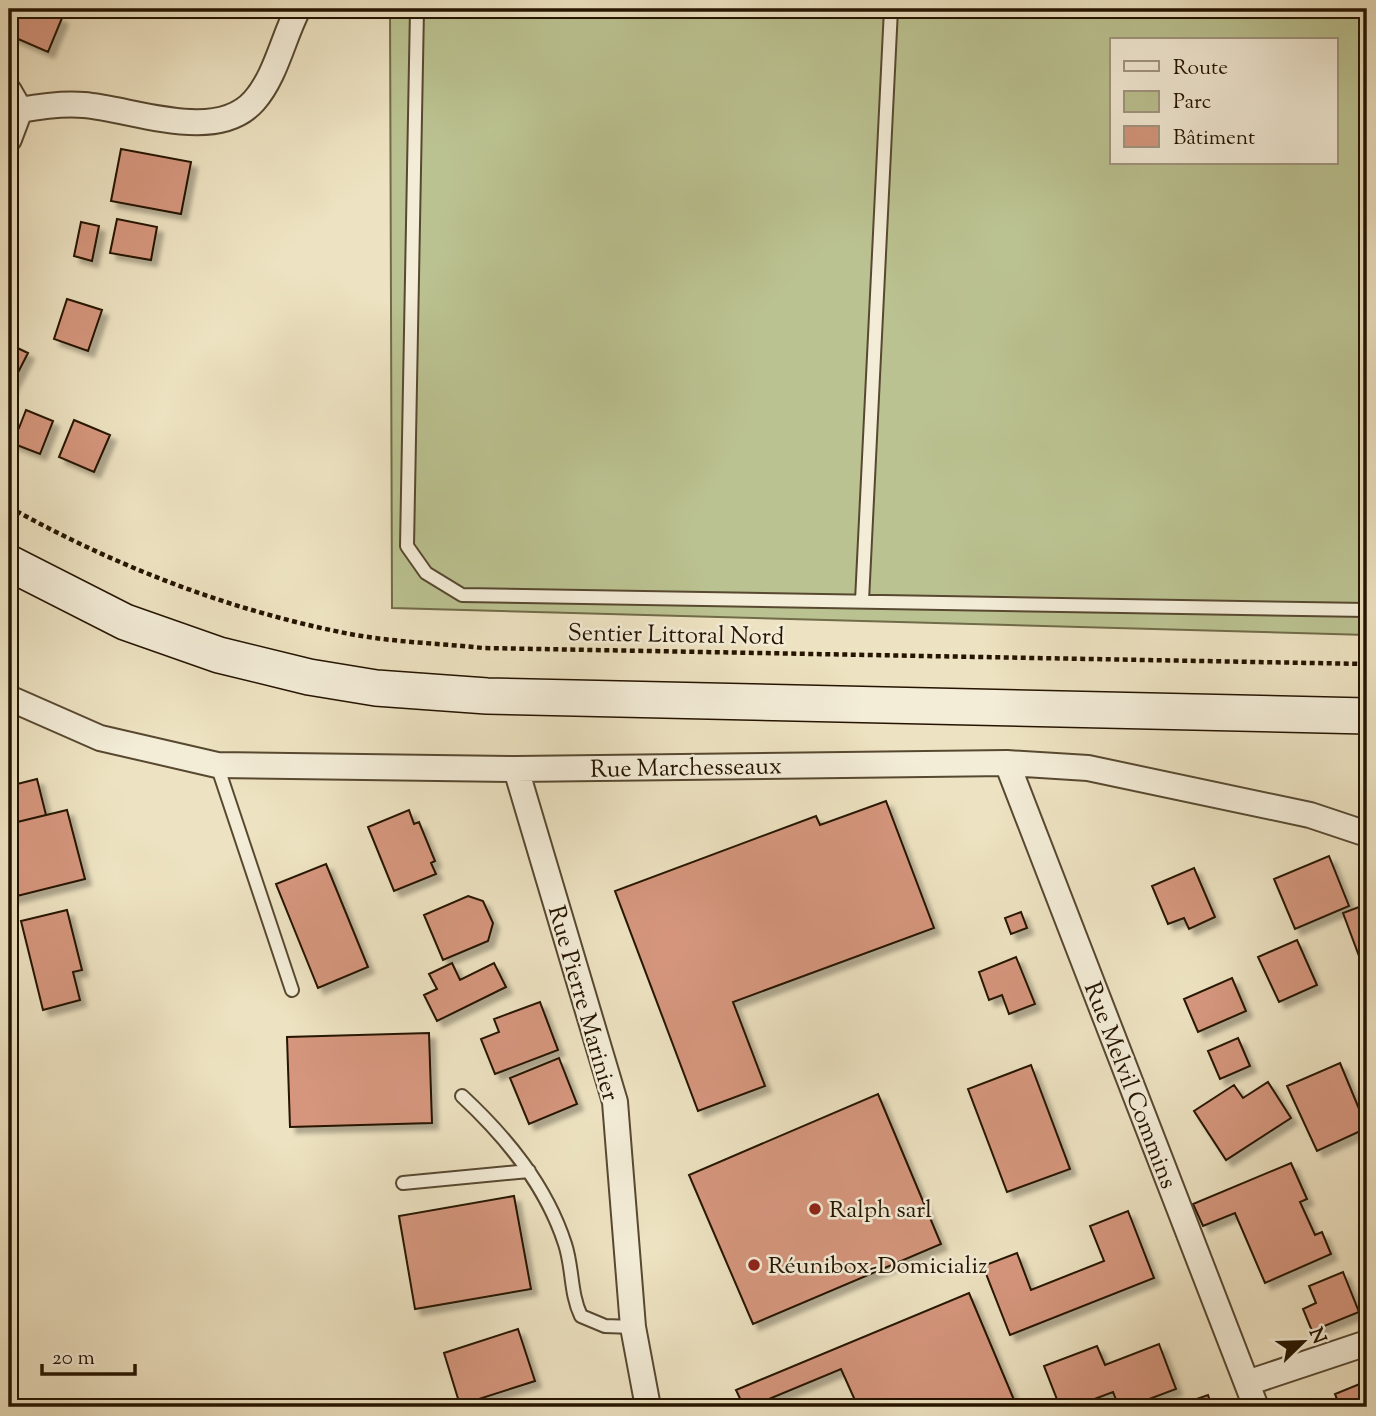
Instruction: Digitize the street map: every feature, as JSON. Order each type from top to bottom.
[{"type":"street","points":[[9,139],[15,101],[85,105],[191,122],[214,122],[235,114],[253,102],[267,82],[298,9]]},
{"type":"street","points":[[9,563],[125,622],[219,655],[309,677],[376,688],[487,696],[1367,716]]},
{"type":"street","name":"Rue Marchesseaux","points":[[9,698],[100,738],[216,765],[516,769],[1007,763],[1088,768],[1310,815],[1367,834]]},
{"type":"street","name":"Rue Melvil Commins","points":[[1007,763],[1256,1407]]},
{"type":"street","name":"Rue Pierre Marinier","points":[[516,769],[615,1102],[633,1327],[648,1407]]},
{"type":"street","points":[[1247,1383],[1367,1343]]},
{"type":"lane","points":[[417,9],[407,546],[426,573],[462,595],[1367,610]]},
{"type":"lane","points":[[862,601],[891,9]]},
{"type":"lane","points":[[216,765],[292,990]]},
{"type":"lane","points":[[462,1096],[500,1132],[529,1171],[565,1241],[571,1263],[573,1299],[581,1316],[605,1326],[633,1327]]},
{"type":"lane","points":[[403,1183],[529,1171]]},
{"type":"path","name":"Sentier Littoral Nord","points":[[9,507],[55,533],[155,578],[236,606],[342,633],[483,648],[1367,664]]},
{"type":"green space","points":[[390,9],[1367,9],[1367,635],[392,608]]},
{"type":"building","points":[[15,9],[40,9],[62,18],[48,52],[9,35],[9,22]]},
{"type":"building","points":[[121,149],[191,162],[181,214],[111,201]]},
{"type":"building","points":[[117,219],[157,227],[151,260],[110,253]]},
{"type":"building","points":[[81,222],[99,226],[92,261],[74,256]]},
{"type":"building","points":[[67,299],[102,310],[88,351],[54,339]]},
{"type":"building","points":[[9,344],[28,353],[9,390]]},
{"type":"building","points":[[26,410],[53,421],[40,454],[9,442],[9,424],[19,428]]},
{"type":"building","points":[[74,420],[110,435],[94,472],[59,457]]},
{"type":"building","points":[[37,779],[46,815],[9,824],[9,786]]},
{"type":"building","points":[[886,801],[934,928],[733,1002],[765,1086],[698,1111],[615,891],[816,816],[820,825]]},
{"type":"building","points":[[67,810],[85,879],[9,898],[9,824]]},
{"type":"building","points":[[409,810],[414,824],[419,822],[435,861],[431,863],[436,874],[394,891],[368,827]]},
{"type":"building","points":[[1329,856],[1349,906],[1295,929],[1274,879]]},
{"type":"building","points":[[326,864],[368,967],[318,988],[276,884]]},
{"type":"building","points":[[1194,868],[1215,917],[1189,929],[1184,918],[1168,924],[1152,886]]},
{"type":"building","points":[[468,896],[483,901],[493,923],[488,941],[443,960],[424,915]]},
{"type":"building","points":[[1367,904],[1367,953],[1359,956],[1343,913]]},
{"type":"building","points":[[67,910],[82,970],[73,972],[80,1000],[43,1010],[21,921]]},
{"type":"building","points":[[1021,912],[1027,928],[1011,934],[1005,918]]},
{"type":"building","points":[[1297,940],[1317,985],[1279,1002],[1258,957]]},
{"type":"building","points":[[1016,957],[1035,1004],[1009,1014],[1002,995],[989,1000],[979,972]]},
{"type":"building","points":[[452,963],[460,980],[494,963],[506,987],[437,1021],[424,995],[437,989],[429,974]]},
{"type":"building","points":[[1232,978],[1246,1011],[1198,1032],[1184,999]]},
{"type":"building","points":[[540,1002],[558,1050],[495,1074],[481,1039],[499,1032],[494,1019]]},
{"type":"building","points":[[429,1033],[432,1123],[290,1127],[287,1037]]},
{"type":"building","points":[[1238,1038],[1250,1066],[1220,1079],[1208,1051]]},
{"type":"building","points":[[559,1058],[577,1104],[529,1124],[510,1078]]},
{"type":"building","points":[[1340,1063],[1367,1128],[1317,1151],[1287,1086]]},
{"type":"building","points":[[1031,1065],[1070,1169],[1007,1192],[968,1089]]},
{"type":"building","points":[[1268,1082],[1291,1118],[1226,1160],[1194,1111],[1234,1085],[1243,1098]]},
{"type":"building","name":"Ralph sarl","points":[[878,1094],[941,1244],[753,1324],[689,1175]]},
{"type":"building","points":[[1291,1163],[1307,1199],[1300,1202],[1315,1235],[1322,1232],[1331,1254],[1265,1283],[1235,1213],[1203,1226],[1193,1204]]},
{"type":"building","points":[[514,1196],[531,1289],[415,1309],[399,1216]]},
{"type":"building","points":[[1128,1211],[1154,1278],[1010,1335],[983,1266],[1017,1253],[1031,1290],[1104,1261],[1090,1226]]},
{"type":"building","points":[[1343,1272],[1359,1312],[1312,1331],[1303,1309],[1316,1303],[1309,1286]]},
{"type":"building","points":[[969,1293],[1017,1407],[858,1407],[841,1369],[764,1401],[767,1407],[744,1407],[736,1390]]},
{"type":"building","points":[[518,1329],[535,1381],[460,1405],[444,1353]]},
{"type":"building","points":[[1159,1344],[1176,1389],[1128,1407],[1119,1407],[1113,1392],[1073,1407],[1060,1407],[1044,1366],[1097,1346],[1105,1365]]},
{"type":"building","points":[[1367,1381],[1367,1407],[1340,1407],[1335,1394]]},
{"type":"building","points":[[1208,1395],[1212,1407],[1174,1407]]},
{"type":"place","name":"Ralph sarl","points":[[815,1209]]},
{"type":"place","name":"Réunibox-Domicializ","points":[[754,1265]]}]
